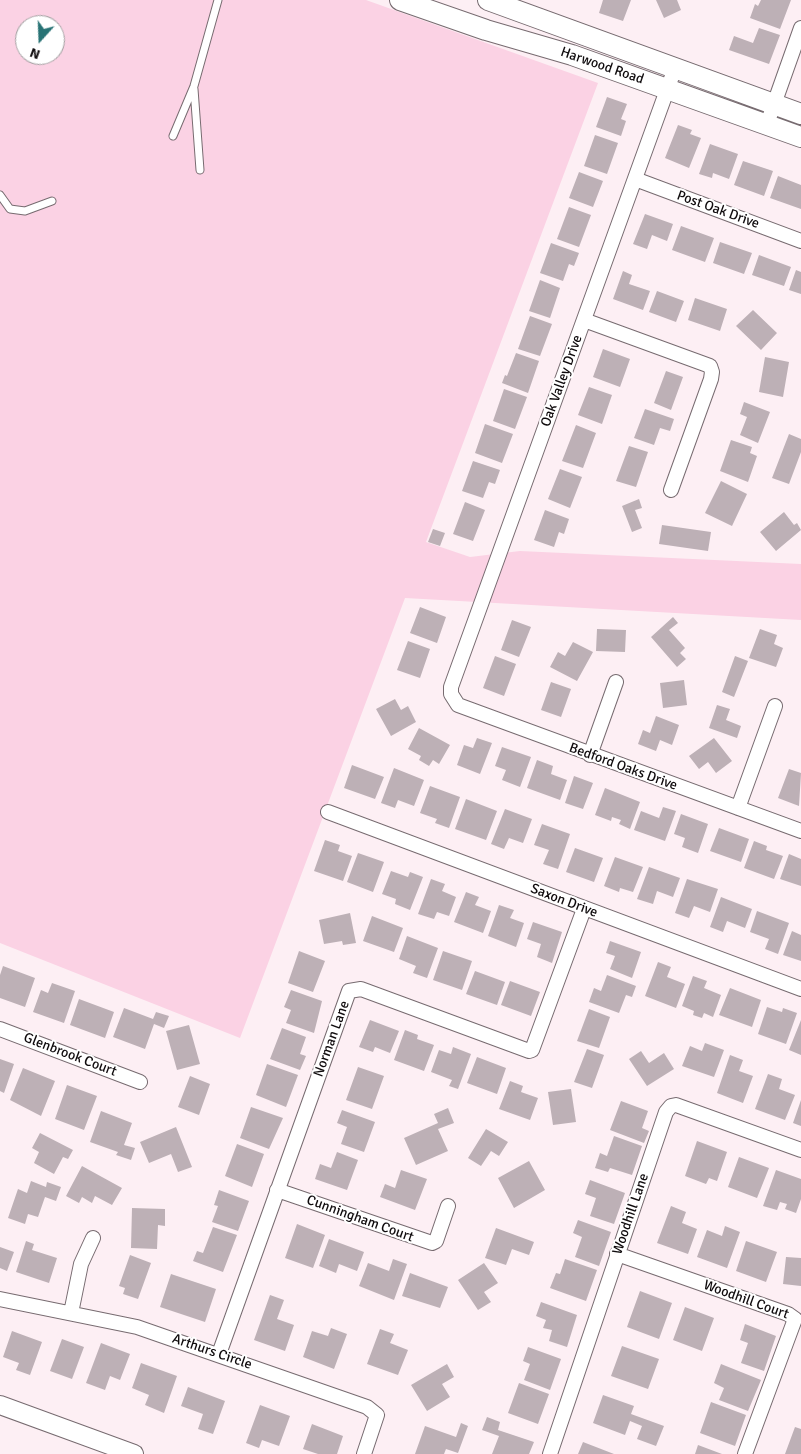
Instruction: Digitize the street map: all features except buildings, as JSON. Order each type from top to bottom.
[{"type":"main road","name":"Harwood Road","points":[[400,0],[486,30],[572,54],[801,137]]},
{"type":"main road","name":"Harwood Road","points":[[488,0],[801,114]]},
{"type":"street","points":[[767,124],[801,28]]},
{"type":"street","name":"Oak Valley Drive","points":[[451,694],[451,687],[674,68]]},
{"type":"street","name":"Post Oak Drive","points":[[635,178],[801,240]]},
{"type":"street","points":[[584,320],[710,366],[712,372],[711,379],[671,490]]},
{"type":"street","points":[[590,755],[616,682]]},
{"type":"street","name":"Bedford Oaks Drive","points":[[451,694],[458,705],[801,831]]},
{"type":"street","points":[[738,808],[775,706]]},
{"type":"street","name":"Saxon Drive","points":[[328,812],[584,909],[801,988]]},
{"type":"street","name":"Norman Lane","points":[[219,1354],[349,991],[361,989],[529,1051],[532,1050],[584,909]]},
{"type":"street","name":"Glenbrook Court","points":[[0,1028],[140,1082]]},
{"type":"street","name":"Woodhill Lane","points":[[550,1454],[666,1112],[671,1106],[676,1105],[801,1150]]},
{"type":"street","name":"Cunningham Court","points":[[277,1190],[432,1243],[436,1241],[448,1206]]},
{"type":"street","points":[[71,1313],[80,1264],[93,1238]]},
{"type":"street","name":"Woodhill Court","points":[[617,1254],[788,1314],[795,1319],[745,1454]]},
{"type":"street","name":"Arthurs Circle","points":[[0,1299],[137,1327],[219,1354],[375,1412],[376,1421],[364,1454]]},
{"type":"street","points":[[0,1405],[134,1454]]},
{"type":"lane","points":[[173,136],[194,86],[218,0]]},
{"type":"lane","points":[[194,86],[200,170]]},
{"type":"lane","points":[[0,195],[10,209],[25,211],[52,201]]},
{"type":"shaded area","points":[[0,0],[366,0],[598,83],[426,542],[470,557],[520,551],[801,564],[801,620],[405,598],[240,1038],[0,943]]}]
